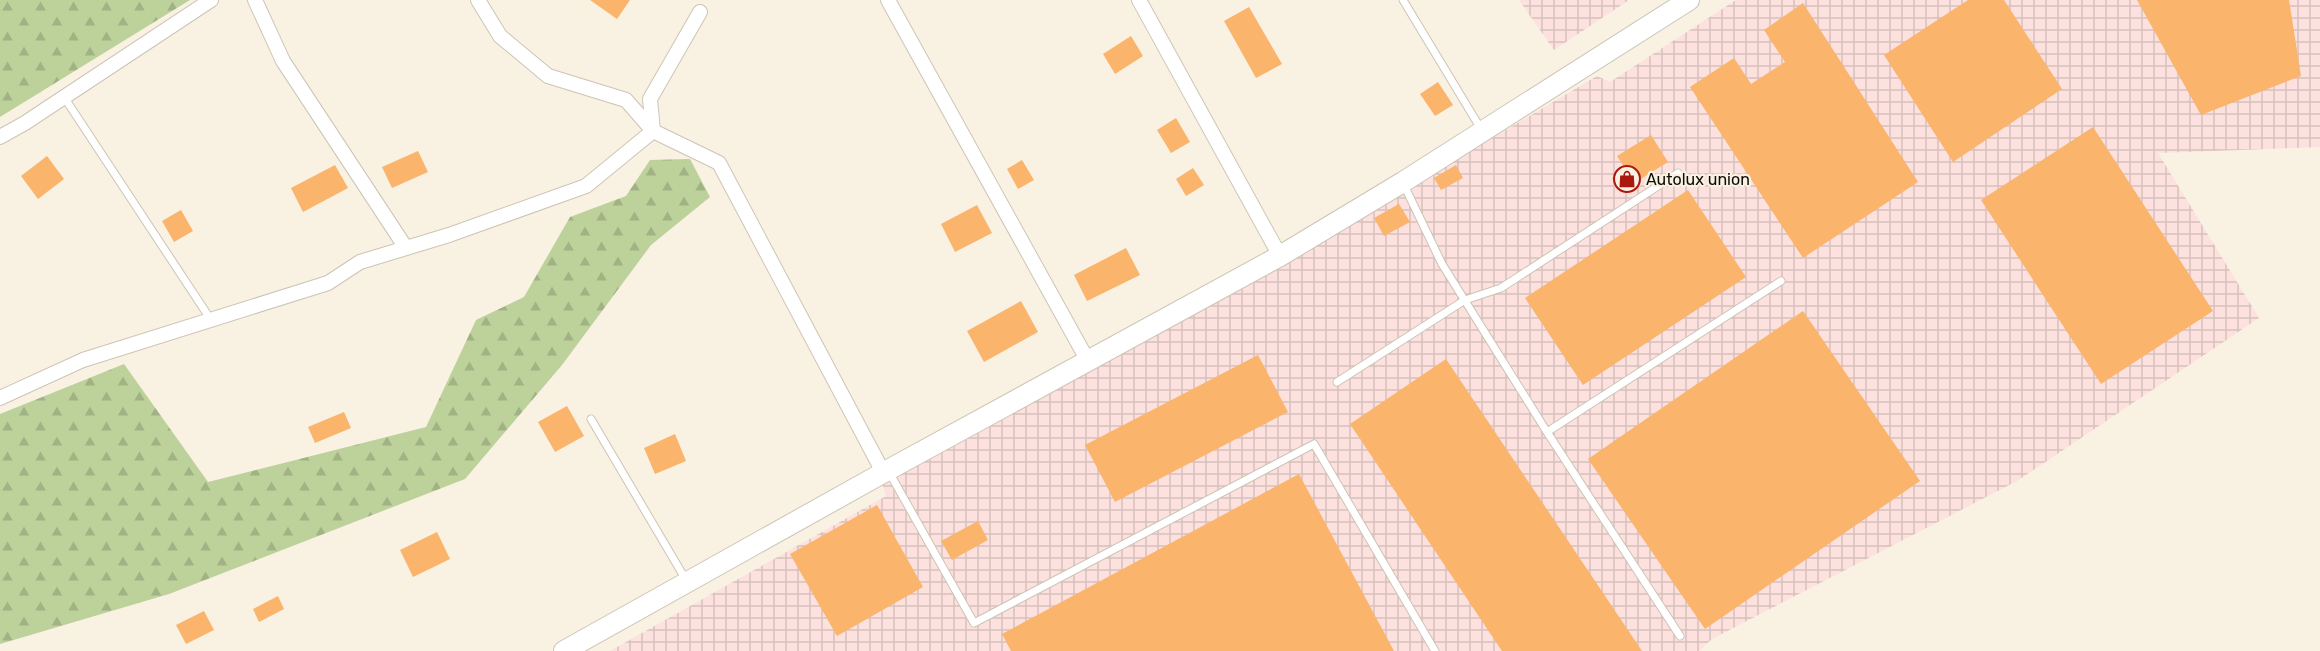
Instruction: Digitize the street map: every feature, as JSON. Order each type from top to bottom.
[{"type":"street","points":[[0,137],[64,98],[211,0]]},
{"type":"street","points":[[255,0],[283,61],[406,248]]},
{"type":"street","points":[[478,0],[500,36],[548,76],[626,100],[653,131],[719,163],[886,471]]},
{"type":"street","points":[[888,0],[1088,361]]},
{"type":"street","points":[[1139,0],[1280,256]]},
{"type":"street","points":[[564,651],[886,471],[1280,256],[1484,132],[1689,0]]},
{"type":"street","points":[[653,131],[650,99],[700,12]]},
{"type":"street","points":[[0,398],[82,360],[328,284],[360,262],[449,236],[586,186],[653,131]]},
{"type":"lane","points":[[1403,0],[1484,132]]},
{"type":"lane","points":[[64,98],[211,320]]},
{"type":"lane","points":[[1337,382],[1465,300],[1501,288],[1678,173]]},
{"type":"lane","points":[[1403,182],[1442,264],[1680,636]]},
{"type":"lane","points":[[1548,432],[1781,281]]},
{"type":"lane","points":[[591,420],[687,582]]},
{"type":"lane","points":[[886,471],[974,623],[1314,444],[1435,651]]},
{"type":"shaded area","points":[[1519,0],[1629,0],[1554,50]]},
{"type":"shaded area","points":[[1736,0],[2320,0],[2320,147],[2158,153],[2259,318],[2017,481],[1712,639],[1699,651],[610,651],[886,496],[882,484],[1246,284],[1597,76],[1610,82]]},
{"type":"green space","points":[[0,0],[190,0],[0,117]]},
{"type":"green space","points":[[690,159],[710,197],[651,245],[562,365],[465,479],[169,594],[0,644],[0,414],[124,364],[208,482],[426,427],[476,320],[524,297],[570,217],[626,196],[650,160]]},
{"type":"building","points":[[590,0],[630,0],[617,19]]},
{"type":"building","points":[[1968,0],[2004,0],[2062,89],[1953,162],[1884,55]]},
{"type":"building","points":[[2137,0],[2289,0],[2301,76],[2201,115]]},
{"type":"building","points":[[1803,3],[1918,182],[1803,258],[1690,87],[1734,58],[1751,84],[1785,62],[1764,30]]},
{"type":"building","points":[[1249,7],[1282,64],[1256,78],[1224,21]]},
{"type":"building","points":[[1131,36],[1143,56],[1115,74],[1103,54]]},
{"type":"building","points":[[1438,82],[1453,105],[1435,116],[1420,94]]},
{"type":"building","points":[[1176,118],[1190,142],[1171,153],[1157,130]]},
{"type":"building","points":[[2093,127],[2213,311],[2101,384],[1981,200]]},
{"type":"building","points":[[1651,135],[1668,162],[1620,192],[1612,178],[1626,170],[1617,156]]},
{"type":"building","points":[[418,151],[428,172],[392,188],[382,167]]},
{"type":"building","points":[[47,156],[64,179],[38,199],[21,176]]},
{"type":"building","points":[[1022,160],[1034,180],[1018,189],[1007,169]]},
{"type":"building","points":[[335,165],[348,188],[303,212],[291,188]]},
{"type":"building","points":[[1456,165],[1463,178],[1441,190],[1434,178]]},
{"type":"building","points":[[1193,168],[1204,185],[1186,196],[1176,179]]},
{"type":"building","points":[[1688,190],[1746,277],[1583,385],[1525,298]]},
{"type":"building","points":[[1399,204],[1410,222],[1384,236],[1374,218]]},
{"type":"building","points":[[977,205],[992,233],[955,252],[941,224]]},
{"type":"building","points":[[181,210],[193,231],[174,242],[162,221]]},
{"type":"building","points":[[1126,248],[1140,275],[1087,301],[1074,275]]},
{"type":"building","points":[[1021,301],[1038,332],[984,362],[967,331]]},
{"type":"building","points":[[1803,311],[1920,481],[1705,629],[1588,459]]},
{"type":"building","points":[[1258,355],[1288,412],[1115,502],[1085,445]]},
{"type":"building","points":[[1446,359],[1642,651],[1502,651],[1350,424]]},
{"type":"building","points":[[567,406],[584,436],[555,452],[538,422]]},
{"type":"building","points":[[344,412],[351,428],[315,443],[308,427]]},
{"type":"building","points":[[675,434],[686,461],[655,474],[644,448]]},
{"type":"building","points":[[1299,474],[1394,651],[1011,651],[1002,634]]},
{"type":"building","points":[[877,505],[923,587],[837,636],[790,554]]},
{"type":"building","points":[[978,521],[988,540],[952,560],[941,541]]},
{"type":"building","points":[[437,532],[450,559],[413,577],[400,550]]},
{"type":"building","points":[[278,596],[284,609],[259,622],[253,609]]},
{"type":"building","points":[[204,611],[214,630],[186,644],[176,625]]},
{"type":"place","name":"Autolux union","points":[[1627,179]]}]
